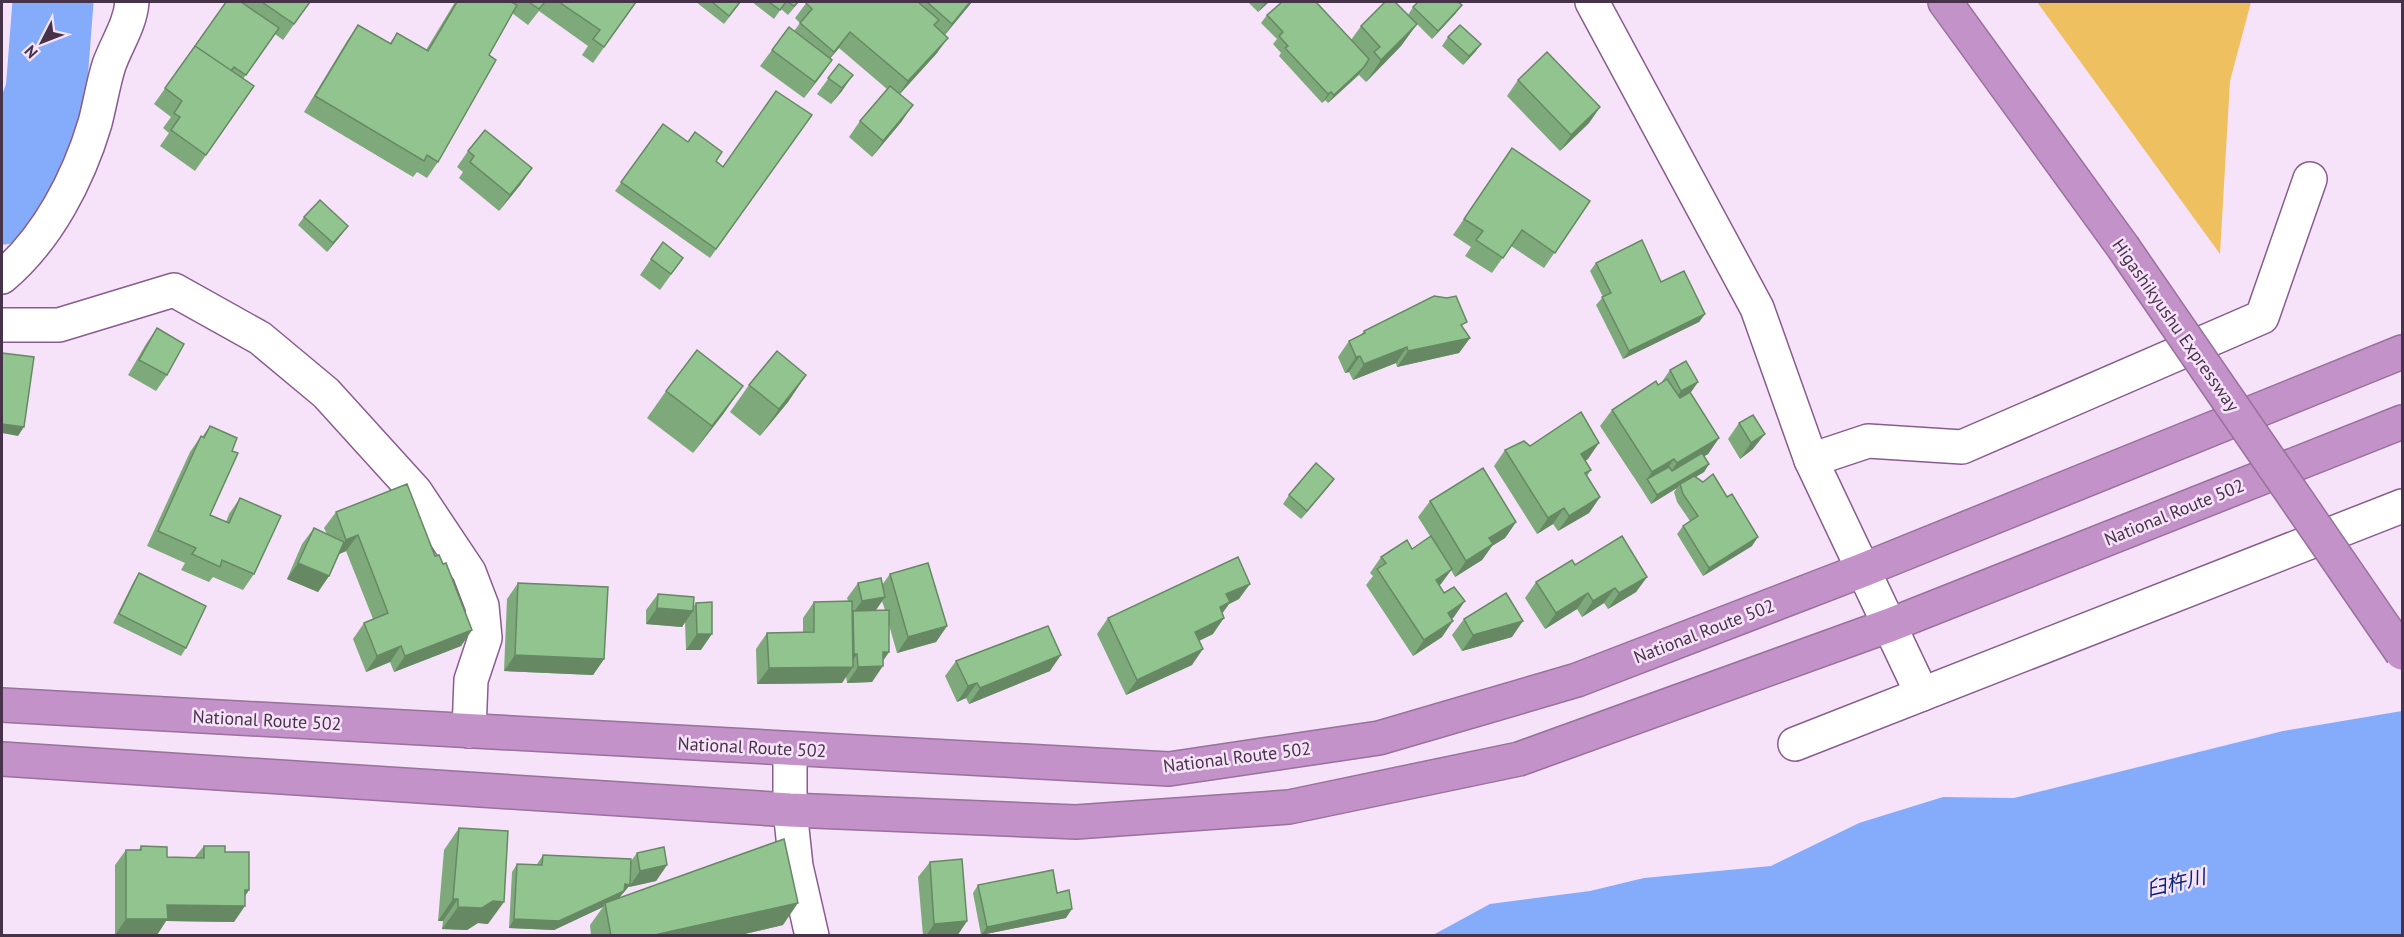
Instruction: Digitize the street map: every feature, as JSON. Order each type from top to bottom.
[{"type":"highway","name":"Higashikyushu Expressway","points":[[1945,2],[2123,247],[2403,653]]},
{"type":"highway","name":"National Route 502","points":[[2,705],[1169,769],[1379,738],[1577,680],[1863,570],[2403,352]]},
{"type":"highway","name":"National Route 502","points":[[2,759],[790,810],[1076,822],[1289,807],[1519,759],[1890,625],[2403,422]]},
{"type":"street","points":[[1592,2],[1757,308],[1811,459],[1922,694]]},
{"type":"street","points":[[2,278],[19,263],[44,233],[70,186],[94,125],[109,65],[139,7]]},
{"type":"street","points":[[1811,459],[1868,441],[1962,447],[2262,317],[2310,179]]},
{"type":"street","points":[[2,325],[59,325],[174,290],[260,338],[326,393],[415,491],[469,572],[482,606],[485,639],[471,680],[469,731]]},
{"type":"street","points":[[1795,744],[2403,506]]},
{"type":"street","points":[[790,749],[790,810],[796,866],[812,936]]},
{"type":"shaded area","points":[[2037,2],[2251,2],[2230,81],[2220,254]]},
{"type":"water","name":"臼杵川","points":[[2402,711],[2402,935],[1433,935],[1490,904],[1590,891],[1644,878],[1771,866],[1859,823],[1943,797],[2014,798],[2283,731]]},
{"type":"building","points":[[226,2],[241,2],[279,28],[246,75],[234,67],[231,71],[195,46]]},
{"type":"building","points":[[262,2],[310,2],[294,24]]},
{"type":"building","points":[[457,2],[511,2],[517,5],[489,55],[496,60],[438,162],[427,155],[424,161],[315,96],[358,25],[391,44],[397,33],[428,51]]},
{"type":"building","points":[[529,2],[545,2],[539,9]]},
{"type":"building","points":[[559,2],[636,2],[604,47],[593,39],[600,30]]},
{"type":"building","points":[[712,2],[740,2],[729,16]]},
{"type":"building","points":[[769,2],[786,2],[780,10]]},
{"type":"building","points":[[807,2],[918,2],[939,20],[934,25],[948,38],[908,81],[850,32],[834,52],[800,23],[812,9]]},
{"type":"building","points":[[927,2],[970,2],[952,24]]},
{"type":"building","points":[[1282,2],[1316,2],[1369,59],[1364,67],[1334,95],[1331,92],[1328,94],[1285,48],[1288,46],[1279,36],[1283,32],[1267,15]]},
{"type":"building","points":[[1385,2],[1395,2],[1417,24],[1381,60],[1374,52],[1380,47],[1361,26]]},
{"type":"building","points":[[1418,2],[1458,2],[1462,5],[1438,31],[1413,7]]},
{"type":"building","points":[[1460,25],[1481,44],[1469,56],[1448,37]]},
{"type":"building","points":[[789,27],[832,60],[815,82],[772,50]]},
{"type":"building","points":[[195,46],[254,86],[206,155],[171,130],[180,117],[174,113],[182,101],[165,88]]},
{"type":"building","points":[[1547,52],[1600,107],[1571,135],[1518,80]]},
{"type":"building","points":[[839,64],[853,75],[842,88],[828,78]]},
{"type":"building","points":[[890,86],[913,105],[883,141],[860,121]]},
{"type":"building","points":[[776,91],[812,115],[716,249],[621,182],[663,124],[688,142],[695,132],[722,152],[716,161],[723,167]]},
{"type":"building","points":[[485,130],[532,168],[510,195],[470,162],[474,156],[468,151]]},
{"type":"building","points":[[1512,148],[1590,201],[1555,253],[1522,230],[1503,258],[1476,240],[1483,231],[1464,219]]},
{"type":"building","points":[[320,200],[348,226],[333,243],[304,217]]},
{"type":"building","points":[[1642,240],[1661,282],[1684,271],[1705,314],[1629,351],[1602,297],[1611,293],[1596,263]]},
{"type":"building","points":[[663,242],[683,258],[671,274],[651,259]]},
{"type":"building","points":[[1434,296],[1447,298],[1456,296],[1467,322],[1461,325],[1470,338],[1408,351],[1407,347],[1364,364],[1360,356],[1356,357],[1349,341],[1365,333],[1364,331]]},
{"type":"building","points":[[157,328],[184,344],[167,375],[139,360]]},
{"type":"building","points":[[697,350],[743,386],[712,426],[666,391]]},
{"type":"building","points":[[777,351],[806,375],[779,409],[749,385]]},
{"type":"building","points":[[2,353],[34,357],[24,427],[2,424]]},
{"type":"building","points":[[1686,361],[1698,382],[1681,391],[1670,370]]},
{"type":"building","points":[[1667,379],[1680,398],[1690,392],[1719,438],[1677,463],[1674,459],[1652,472],[1612,410],[1656,381],[1658,385]]},
{"type":"building","points":[[1581,412],[1599,443],[1581,454],[1591,470],[1585,473],[1600,497],[1569,516],[1564,508],[1548,518],[1505,450],[1524,441],[1530,446]]},
{"type":"building","points":[[1753,415],[1765,434],[1751,443],[1739,423]]},
{"type":"building","points":[[210,426],[237,438],[232,451],[238,453],[210,515],[229,523],[240,498],[281,516],[254,574],[222,560],[220,567],[192,554],[196,548],[158,531],[201,436],[204,438]]},
{"type":"building","points":[[1702,453],[1709,464],[1657,495],[1647,479],[1669,467],[1672,471]]},
{"type":"building","points":[[1316,463],[1334,479],[1307,511],[1289,495]]},
{"type":"building","points":[[1483,468],[1516,522],[1489,538],[1493,544],[1466,561],[1430,501]]},
{"type":"building","points":[[1713,474],[1727,497],[1732,494],[1758,537],[1709,568],[1683,526],[1698,516],[1683,494],[1680,484],[1694,476],[1703,482]]},
{"type":"building","points":[[407,484],[435,556],[439,555],[443,564],[446,563],[472,630],[405,656],[401,646],[377,656],[364,623],[388,613],[358,535],[346,540],[336,512]]},
{"type":"building","points":[[314,528],[344,542],[329,576],[298,563]]},
{"type":"building","points":[[1431,536],[1452,569],[1436,580],[1444,593],[1454,587],[1465,601],[1448,613],[1453,621],[1424,640],[1377,569],[1386,563],[1381,557],[1407,540],[1412,549]]},
{"type":"building","points":[[1622,536],[1647,577],[1619,593],[1615,588],[1593,601],[1588,593],[1556,613],[1536,582],[1572,560],[1575,565]]},
{"type":"building","points":[[1238,557],[1250,584],[1226,594],[1230,602],[1220,607],[1224,618],[1195,632],[1203,649],[1137,680],[1108,618]]},
{"type":"building","points":[[928,563],[947,626],[908,637],[890,574]]},
{"type":"building","points":[[139,573],[206,606],[186,648],[119,614]]},
{"type":"building","points":[[881,578],[885,597],[862,601],[858,583]]},
{"type":"building","points":[[518,583],[608,587],[604,659],[515,655]]},
{"type":"building","points":[[1506,593],[1523,621],[1473,635],[1464,619]]},
{"type":"building","points":[[658,594],[694,597],[693,611],[657,608]]},
{"type":"building","points":[[852,601],[853,667],[769,668],[767,633],[814,632],[814,602]]},
{"type":"building","points":[[712,602],[712,634],[697,634],[696,603]]},
{"type":"building","points":[[889,610],[889,652],[883,652],[883,666],[858,667],[857,654],[854,654],[853,611]]},
{"type":"building","points":[[1048,626],[1061,655],[980,688],[977,683],[968,686],[956,661]]},
{"type":"building","points":[[459,828],[508,831],[504,902],[493,901],[482,908],[458,907],[458,899],[453,899]]},
{"type":"building","points":[[784,839],[798,903],[650,936],[611,936],[605,903]]},
{"type":"building","points":[[141,846],[167,847],[167,857],[204,858],[204,846],[225,846],[225,852],[249,852],[249,890],[245,890],[245,906],[167,905],[168,919],[126,919],[126,850],[141,850]]},
{"type":"building","points":[[664,847],[667,865],[640,871],[637,853]]},
{"type":"building","points":[[543,855],[631,859],[630,885],[625,884],[624,891],[559,921],[514,919],[517,864],[542,865]]},
{"type":"building","points":[[962,859],[967,921],[934,924],[930,862]]},
{"type":"building","points":[[1053,870],[1057,893],[1069,890],[1072,909],[987,927],[978,885]]},
{"type":"waterway","points":[[2,204],[7,197],[46,93],[53,2]]}]
